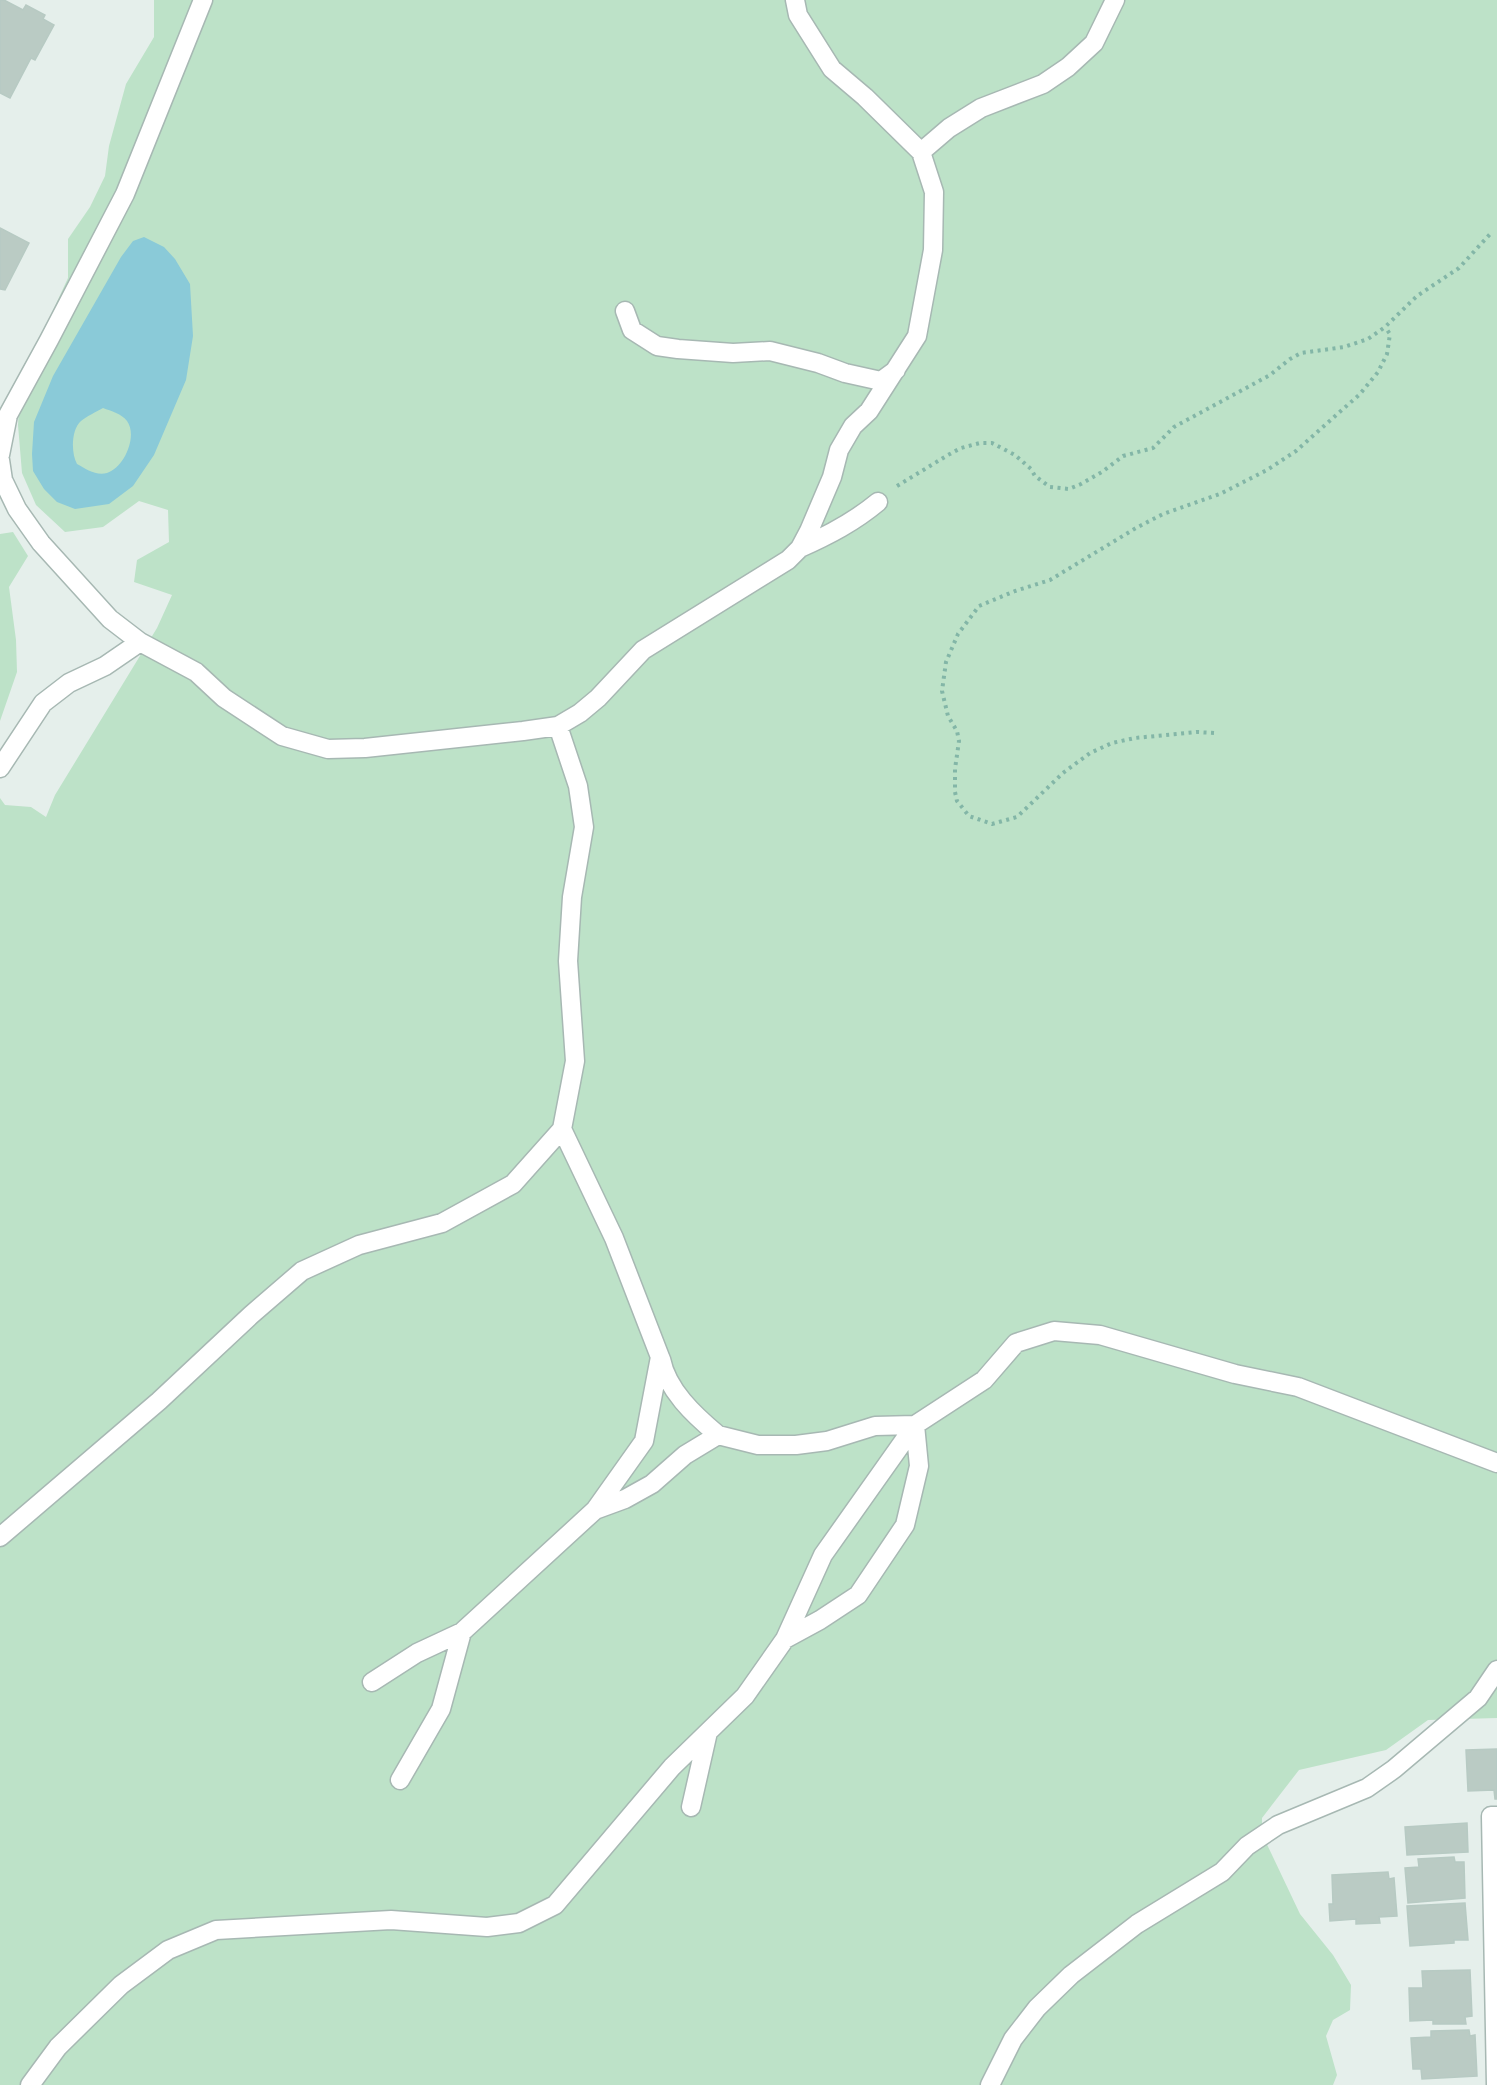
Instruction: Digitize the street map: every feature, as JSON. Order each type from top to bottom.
[{"type":"street","points":[[0,455],[8,415],[50,340],[125,194],[203,0]]},
{"type":"street","points":[[0,460],[3,480],[17,509],[41,543],[110,619],[140,642],[196,672],[224,698],[282,736],[328,749],[365,748],[558,726],[580,714],[598,699],[643,650],[788,560],[800,548],[832,477],[839,450],[853,426],[869,411],[917,336],[933,250],[934,192],[921,152],[865,97],[832,69],[798,15],[795,0]]},
{"type":"street","points":[[921,152],[949,128],[981,108],[1043,84],[1068,67],[1094,43],[1115,0]]},
{"type":"street","points":[[625,310],[632,330],[657,346],[733,353],[770,351],[881,381],[897,369]]},
{"type":"street","points":[[800,548],[830,535],[878,502]]},
{"type":"street","points":[[0,768],[43,703],[69,683],[105,666],[140,642]]},
{"type":"street","points":[[0,1537],[159,1401],[302,1271],[359,1245],[442,1223],[513,1184],[562,1129],[575,1061],[568,961],[572,897],[584,827],[578,786],[558,726]]},
{"type":"street","points":[[562,1129],[614,1238],[660,1357],[663,1372],[697,1418],[718,1435],[758,1445],[796,1446],[826,1441],[875,1426],[915,1425]]},
{"type":"street","points":[[30,2085],[58,2046],[121,1986],[168,1950],[216,1930],[391,1920],[487,1927],[519,1923],[555,1905],[672,1767],[745,1696],[785,1639],[823,1556],[915,1425],[984,1380],[1016,1343],[1054,1331],[1100,1335],[1235,1374],[1298,1387],[1497,1463]]},
{"type":"street","points":[[372,1682],[417,1653],[462,1632],[595,1510],[644,1441],[660,1357]]},
{"type":"street","points":[[785,1639],[858,1595],[905,1525],[919,1466],[915,1425]]},
{"type":"street","points":[[595,1510],[625,1499],[652,1484],[685,1455],[718,1435]]},
{"type":"street","points":[[400,1780],[441,1709],[462,1632]]},
{"type":"street","points":[[990,2085],[1013,2039],[1037,2008],[1071,1975],[1137,1924],[1222,1872],[1247,1846],[1278,1826],[1305,1812],[1367,1788],[1394,1769],[1478,1698],[1497,1670]]},
{"type":"street","points":[[691,1807],[708,1732]]},
{"type":"street","points":[[1496,2085],[1491,1816],[1497,1816]]},
{"type":"path","points":[[878,502],[911,476],[961,448],[980,443],[992,443],[1015,455],[1031,469],[1035,476],[1050,487],[1069,489],[1102,472],[1123,456],[1154,448],[1174,427],[1270,375],[1290,359],[1302,353],[1356,344],[1368,339],[1385,327],[1417,296],[1459,268],[1492,232]]},
{"type":"path","points":[[1214,733],[1197,732],[1134,738],[1112,743],[1090,753],[1063,773],[1017,817],[992,824],[969,816],[957,801],[955,769],[959,741],[957,731],[948,716],[942,691],[946,662],[958,634],[979,606],[1050,580],[1136,528],[1163,514],[1220,494],[1267,470],[1296,451],[1360,394],[1378,372],[1387,354],[1390,334],[1385,327]]},
{"type":"green space","points":[[154,0],[1497,0],[1497,1718],[1428,1720],[1386,1750],[1299,1770],[1262,1818],[1262,1834],[1300,1914],[1333,1955],[1351,1985],[1350,2010],[1333,2020],[1326,2036],[1337,2075],[1333,2085],[0,2085],[0,798],[5,805],[31,807],[46,817],[55,795],[157,628],[172,595],[134,582],[137,560],[169,542],[168,510],[139,501],[103,527],[65,532],[36,505],[22,473],[18,425],[21,370],[42,334],[68,278],[68,239],[90,207],[105,176],[109,146],[126,84],[154,37]]},
{"type":"green space","points":[[13,532],[28,556],[9,587],[16,640],[17,672],[0,721],[0,534]]},
{"type":"water","points":[[144,237],[164,247],[175,259],[190,284],[193,336],[186,380],[154,455],[133,486],[109,504],[75,509],[57,502],[44,489],[33,471],[34,422],[53,376],[121,257],[133,241]],"holes":[[[103,408],[125,419],[130,427],[131,435],[128,451],[119,465],[107,473],[99,474],[77,464],[73,442],[75,430],[81,421]]]},
{"type":"building","points":[[0,0],[23,10],[26,5],[45,15],[43,19],[54,25],[35,60],[31,58],[10,98],[0,93]]},
{"type":"building","points":[[0,228],[29,243],[5,290],[0,289]]},
{"type":"building","points":[[1497,1749],[1497,1799],[1495,1799],[1494,1790],[1468,1791],[1466,1750]]},
{"type":"building","points":[[1467,1823],[1468,1852],[1407,1855],[1405,1827]]},
{"type":"building","points":[[1454,1857],[1455,1862],[1464,1862],[1465,1898],[1408,1903],[1405,1868],[1419,1867],[1418,1859]]},
{"type":"building","points":[[1388,1872],[1389,1879],[1394,1878],[1397,1916],[1379,1917],[1380,1923],[1356,1924],[1356,1919],[1330,1921],[1329,1904],[1333,1904],[1332,1875]]},
{"type":"building","points":[[1465,1903],[1468,1940],[1410,1946],[1407,1906]]},
{"type":"building","points":[[1470,1970],[1472,2016],[1465,2017],[1466,2024],[1433,2024],[1433,2020],[1410,2021],[1409,1988],[1423,1988],[1422,1971]]},
{"type":"building","points":[[1469,2030],[1470,2036],[1475,2035],[1477,2076],[1422,2079],[1421,2069],[1413,2069],[1411,2038],[1431,2037],[1431,2031]]}]
